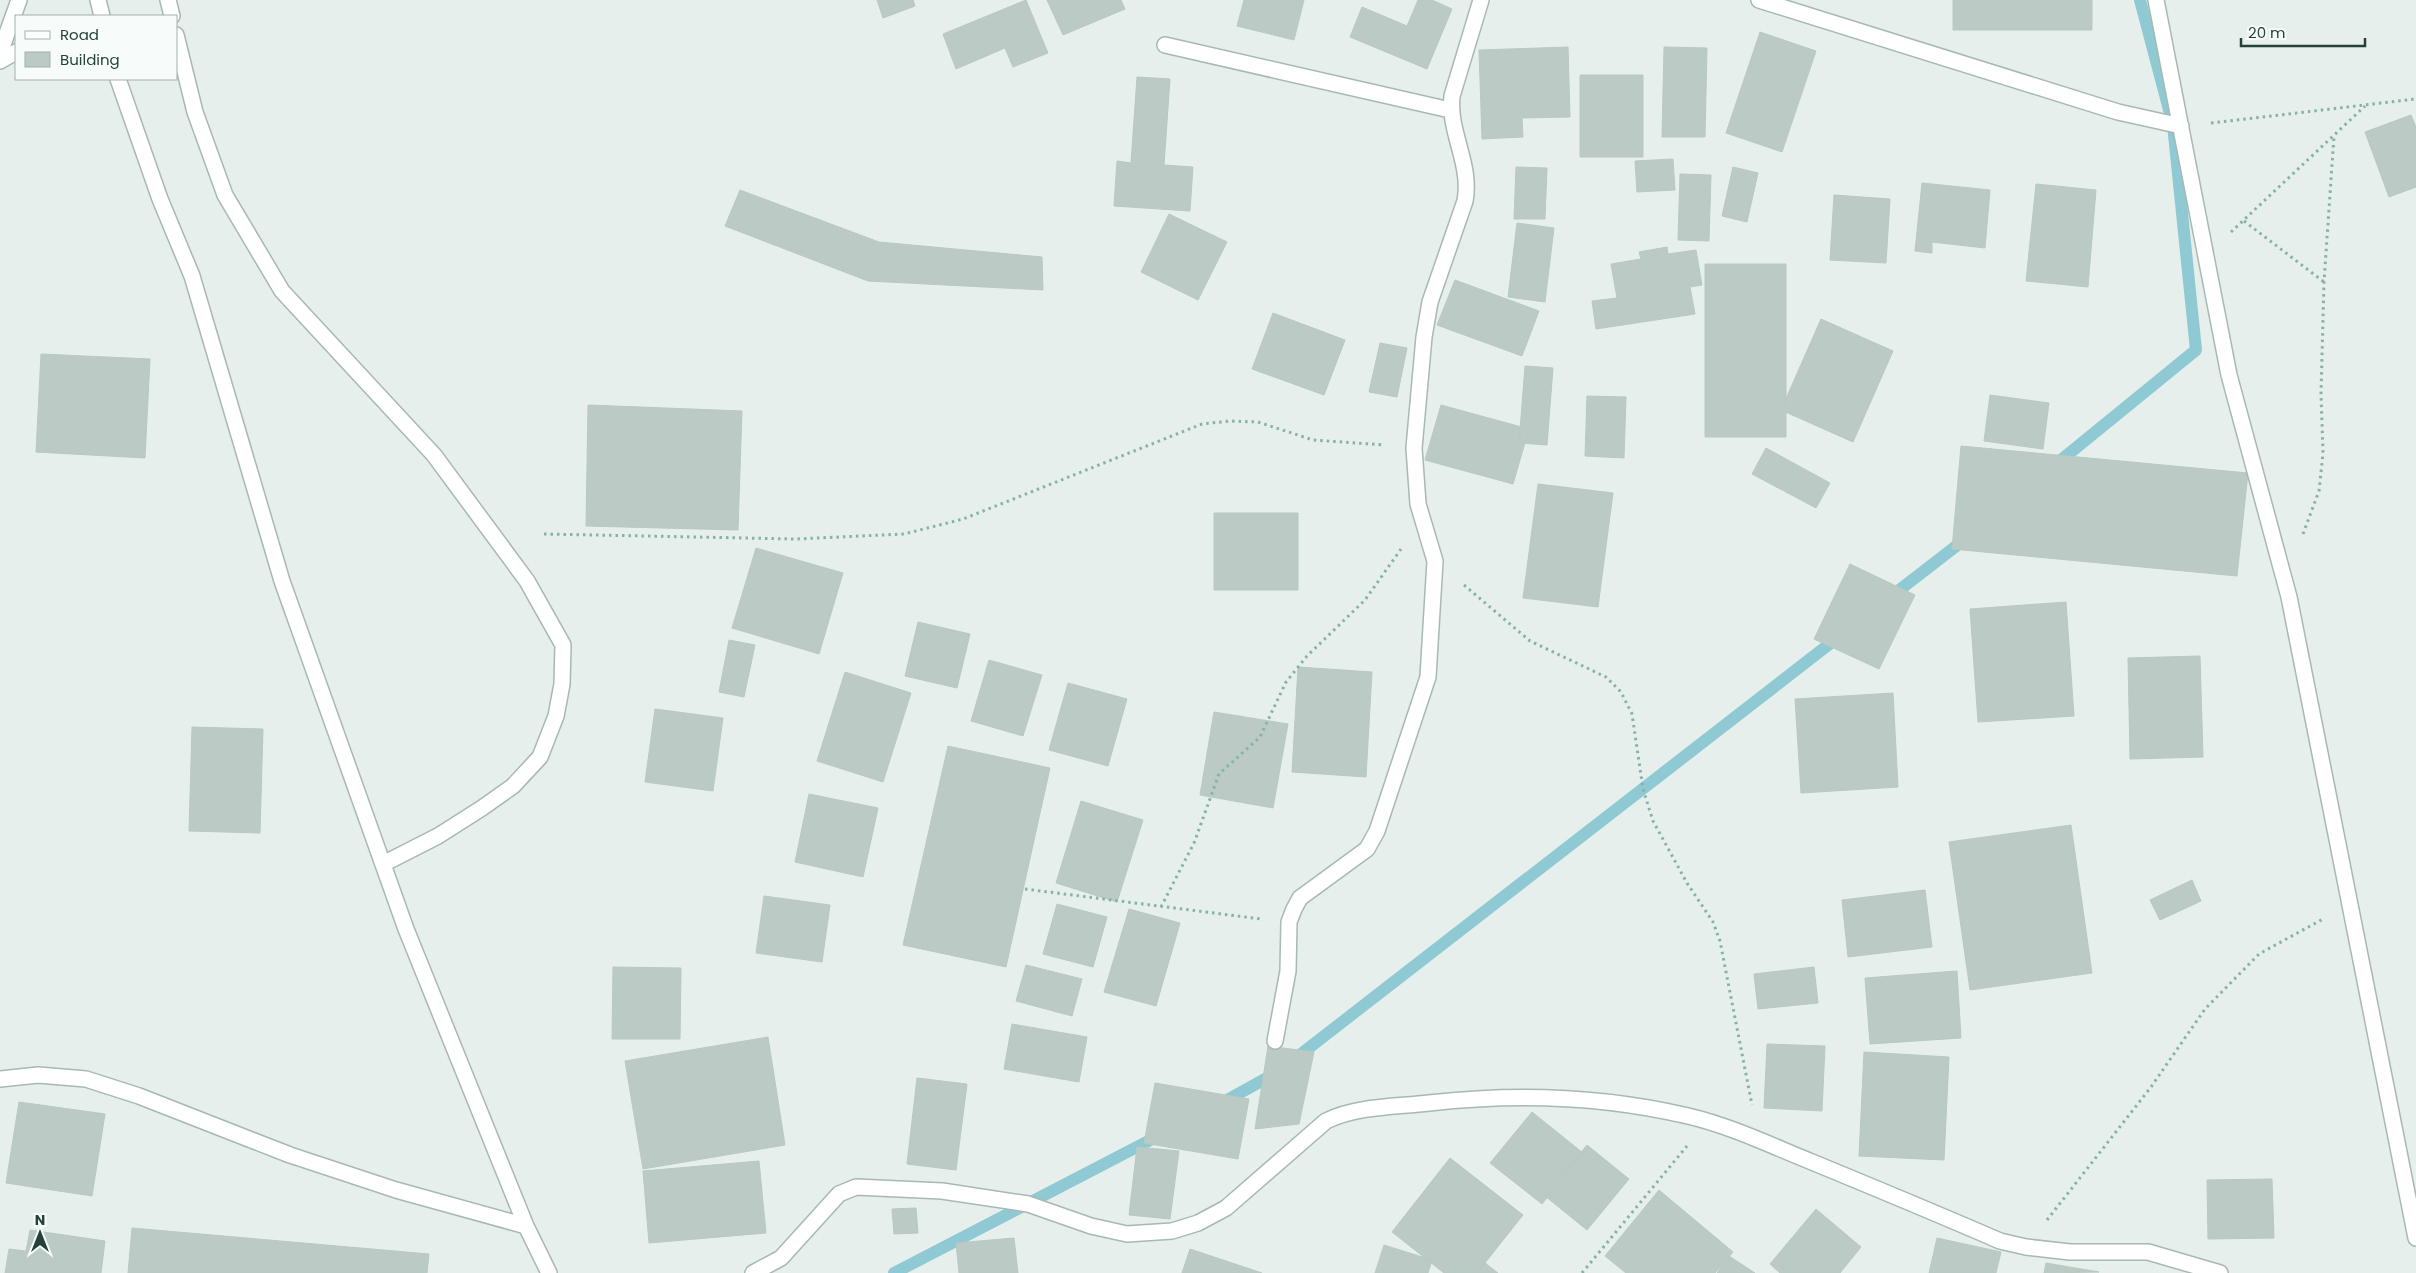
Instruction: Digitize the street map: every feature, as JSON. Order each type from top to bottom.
[{"type":"street","points":[[0,53],[19,0]]},
{"type":"street","points":[[168,0],[172,15]]},
{"type":"street","points":[[1275,1041],[1288,971],[1289,922],[1300,898],[1367,849],[1377,831],[1428,677],[1435,562],[1421,521],[1414,448],[1429,308],[1465,201],[1468,186],[1467,171],[1450,110],[1452,96],[1481,0]]},
{"type":"street","points":[[1759,0],[2118,112],[2181,126]]},
{"type":"street","points":[[2156,0],[2229,375],[2289,597],[2416,1238]]},
{"type":"street","points":[[178,44],[194,112],[225,195],[282,292],[434,455],[527,581],[563,645],[562,684],[556,716],[540,756],[514,786],[438,836],[383,864]]},
{"type":"street","points":[[1165,45],[1450,110]]},
{"type":"street","points":[[0,62],[15,53]]},
{"type":"street","points":[[118,80],[157,190],[192,276],[282,581],[406,929],[526,1226],[549,1273]]},
{"type":"street","points":[[0,1079],[38,1075],[86,1079],[139,1096],[290,1155],[387,1187],[526,1226]]},
{"type":"street","points":[[753,1273],[781,1258],[839,1194],[856,1187],[942,1191],[1028,1204],[1091,1226],[1127,1234],[1172,1231],[1198,1223],[1226,1208],[1326,1121],[1346,1112],[1470,1098],[1551,1097],[1614,1102],[1708,1121],[2000,1241],[2026,1247],[2070,1252],[2148,1252],[2220,1273]]},
{"type":"path","points":[[2181,126],[2416,99]]},
{"type":"path","points":[[2207,257],[2366,106]]},
{"type":"path","points":[[2302,536],[2319,491],[2321,472],[2324,282],[2334,136]]},
{"type":"path","points":[[2244,221],[2324,282]]},
{"type":"path","points":[[544,534],[796,539],[904,534],[963,519],[1202,424],[1230,421],[1258,422],[1314,440],[1414,448]]},
{"type":"path","points":[[1162,906],[1194,843],[1219,774],[1260,737],[1286,682],[1307,656],[1365,600],[1421,521]]},
{"type":"path","points":[[1435,562],[1530,641],[1606,677],[1622,692],[1632,714],[1643,788],[1653,821],[1687,883],[1713,922],[1720,941],[1758,1140]]},
{"type":"path","points":[[1025,889],[1289,922]]},
{"type":"path","points":[[2026,1247],[2151,1087],[2205,1009],[2259,954],[2350,905]]},
{"type":"path","points":[[1582,1273],[1708,1121]]},
{"type":"building","points":[[877,0],[913,0],[915,6],[883,18]]},
{"type":"building","points":[[1026,0],[1048,53],[1013,67],[1005,48],[956,69],[943,34]]},
{"type":"building","points":[[1047,0],[1121,0],[1125,9],[1063,35]]},
{"type":"building","points":[[1244,0],[1304,0],[1294,40],[1237,26]]},
{"type":"building","points":[[1418,0],[1432,0],[1452,9],[1427,69],[1350,37],[1362,7],[1407,26]]},
{"type":"building","points":[[1953,0],[2092,0],[2092,30],[1953,30]]},
{"type":"building","points":[[1760,32],[1816,51],[1782,152],[1726,133]]},
{"type":"building","points":[[1568,47],[1570,117],[1522,118],[1523,137],[1482,139],[1479,50]]},
{"type":"building","points":[[1664,47],[1707,48],[1705,137],[1662,137]]},
{"type":"building","points":[[1580,75],[1643,75],[1643,157],[1580,157]]},
{"type":"building","points":[[1137,77],[1170,79],[1164,165],[1193,167],[1190,211],[1114,206],[1117,161],[1131,163]]},
{"type":"building","points":[[2411,115],[2416,127],[2416,187],[2389,197],[2365,132]]},
{"type":"building","points":[[1673,159],[1675,190],[1637,192],[1635,161]]},
{"type":"building","points":[[1516,167],[1547,168],[1545,219],[1514,219]]},
{"type":"building","points":[[1733,167],[1758,173],[1747,222],[1722,216]]},
{"type":"building","points":[[1680,174],[1711,175],[1709,241],[1678,240]]},
{"type":"building","points":[[1922,183],[1990,190],[1985,248],[1932,242],[1932,253],[1915,251]]},
{"type":"building","points":[[2036,184],[2096,190],[2088,287],[2026,281]]},
{"type":"building","points":[[740,190],[879,242],[1042,257],[1043,290],[868,281],[725,226]]},
{"type":"building","points":[[1834,195],[1890,199],[1886,263],[1830,260]]},
{"type":"building","points":[[1169,214],[1227,242],[1198,300],[1141,272]]},
{"type":"building","points":[[1517,223],[1554,228],[1545,302],[1508,297]]},
{"type":"building","points":[[1667,247],[1668,254],[1696,250],[1702,285],[1690,287],[1695,314],[1596,329],[1592,301],[1617,298],[1611,264],[1641,259],[1639,252]]},
{"type":"building","points":[[1705,264],[1786,264],[1786,437],[1705,437]]},
{"type":"building","points":[[1455,280],[1539,311],[1522,356],[1437,325]]},
{"type":"building","points":[[1273,313],[1345,340],[1324,395],[1252,369]]},
{"type":"building","points":[[1821,319],[1893,351],[1853,442],[1781,410]]},
{"type":"building","points":[[1380,343],[1407,348],[1397,397],[1369,392]]},
{"type":"building","points":[[41,354],[150,359],[145,458],[36,452]]},
{"type":"building","points":[[1525,366],[1553,368],[1547,445],[1519,443]]},
{"type":"building","points":[[1990,395],[2049,403],[2043,449],[1984,441]]},
{"type":"building","points":[[1587,396],[1626,397],[1624,458],[1585,456]]},
{"type":"building","points":[[588,405],[742,411],[738,530],[586,526]]},
{"type":"building","points":[[1441,405],[1529,429],[1513,484],[1425,460]]},
{"type":"building","points":[[1961,446],[2248,473],[2237,576],[1952,549]]},
{"type":"building","points":[[1766,448],[1830,483],[1816,508],[1752,474]]},
{"type":"building","points":[[1538,484],[1613,493],[1598,607],[1523,598]]},
{"type":"building","points":[[1214,513],[1298,513],[1298,590],[1214,590]]},
{"type":"building","points":[[756,548],[843,573],[819,654],[732,628]]},
{"type":"building","points":[[1850,564],[1915,595],[1879,669],[1814,639]]},
{"type":"building","points":[[2066,602],[2074,716],[1978,722],[1970,609]]},
{"type":"building","points":[[918,622],[970,634],[957,688],[905,676]]},
{"type":"building","points":[[729,640],[755,645],[744,697],[719,692]]},
{"type":"building","points":[[2200,656],[2203,757],[2130,759],[2128,658]]},
{"type":"building","points":[[989,660],[1042,675],[1023,736],[971,721]]},
{"type":"building","points":[[1298,667],[1372,672],[1366,777],[1292,772]]},
{"type":"building","points":[[845,672],[911,693],[883,782],[817,761]]},
{"type":"building","points":[[1068,683],[1127,699],[1108,766],[1049,750]]},
{"type":"building","points":[[1893,693],[1898,787],[1801,793],[1795,699]]},
{"type":"building","points":[[655,709],[723,718],[713,791],[645,782]]},
{"type":"building","points":[[1214,712],[1288,724],[1273,808],[1200,795]]},
{"type":"building","points":[[192,727],[263,729],[260,833],[189,831]]},
{"type":"building","points":[[948,746],[1050,768],[1006,967],[903,945]]},
{"type":"building","points":[[809,794],[878,808],[863,877],[795,862]]},
{"type":"building","points":[[1081,801],[1143,820],[1117,902],[1056,883]]},
{"type":"building","points":[[2071,825],[2092,973],[1970,990],[1949,842]]},
{"type":"building","points":[[2192,880],[2201,901],[2160,920],[2150,900]]},
{"type":"building","points":[[1925,890],[1932,947],[1848,957],[1842,900]]},
{"type":"building","points":[[764,896],[830,905],[822,962],[756,953]]},
{"type":"building","points":[[1057,904],[1107,917],[1093,967],[1043,954]]},
{"type":"building","points":[[1129,909],[1180,923],[1156,1006],[1104,992]]},
{"type":"building","points":[[1026,965],[1082,979],[1072,1016],[1016,1001]]},
{"type":"building","points":[[613,967],[681,968],[680,1039],[612,1039]]},
{"type":"building","points":[[1814,967],[1818,1003],[1758,1009],[1754,974]]},
{"type":"building","points":[[1957,971],[1961,1038],[1870,1044],[1865,978]]},
{"type":"building","points":[[1012,1024],[1087,1037],[1079,1082],[1004,1069]]},
{"type":"building","points":[[768,1037],[785,1145],[643,1169],[625,1061]]},
{"type":"building","points":[[1767,1044],[1825,1046],[1822,1111],[1764,1108]]},
{"type":"building","points":[[1268,1046],[1314,1052],[1299,1124],[1255,1129]]},
{"type":"building","points":[[1864,1052],[1949,1057],[1944,1160],[1859,1156]]},
{"type":"building","points":[[917,1078],[967,1084],[956,1170],[907,1164]]},
{"type":"building","points":[[1155,1083],[1249,1099],[1238,1159],[1144,1143]]},
{"type":"building","points":[[19,1102],[105,1114],[92,1196],[6,1183]]},
{"type":"building","points":[[1532,1112],[1583,1153],[1542,1204],[1490,1163]]},
{"type":"building","points":[[1587,1145],[1629,1179],[1587,1230],[1545,1196]]},
{"type":"building","points":[[1137,1147],[1179,1151],[1170,1219],[1129,1215]]},
{"type":"building","points":[[1450,1158],[1523,1215],[1477,1273],[1444,1273],[1392,1232]]},
{"type":"building","points":[[759,1161],[766,1233],[649,1243],[643,1171]]},
{"type":"building","points":[[2272,1179],[2274,1238],[2208,1239],[2207,1180]]},
{"type":"building","points":[[1659,1190],[1733,1252],[1715,1273],[1626,1273],[1605,1256]]},
{"type":"building","points":[[916,1208],[918,1233],[894,1234],[892,1209]]},
{"type":"building","points":[[1816,1209],[1861,1247],[1840,1273],[1780,1273],[1770,1264]]},
{"type":"building","points":[[132,1228],[429,1254],[427,1273],[128,1273]]},
{"type":"building","points":[[30,1230],[105,1241],[101,1273],[5,1273],[9,1249],[26,1251]]},
{"type":"building","points":[[1014,1238],[1018,1273],[959,1273],[956,1243]]},
{"type":"building","points":[[1937,1238],[2001,1252],[1996,1273],[1929,1273]]},
{"type":"building","points":[[1384,1245],[1432,1260],[1428,1273],[1375,1273]]},
{"type":"building","points":[[1190,1249],[1262,1273],[1182,1273]]},
{"type":"building","points":[[1476,1256],[1498,1273],[1463,1273]]},
{"type":"building","points":[[1729,1256],[1755,1273],[1717,1273]]},
{"type":"building","points":[[2046,1263],[2099,1272],[2044,1273]]},
{"type":"waterway","points":[[2055,465],[2196,350],[2173,125],[2140,0]]},
{"type":"waterway","points":[[1889,598],[1964,540]]},
{"type":"waterway","points":[[1292,1061],[1841,635]]},
{"type":"waterway","points":[[1220,1104],[1276,1073]]},
{"type":"waterway","points":[[894,1273],[1160,1135]]}]
